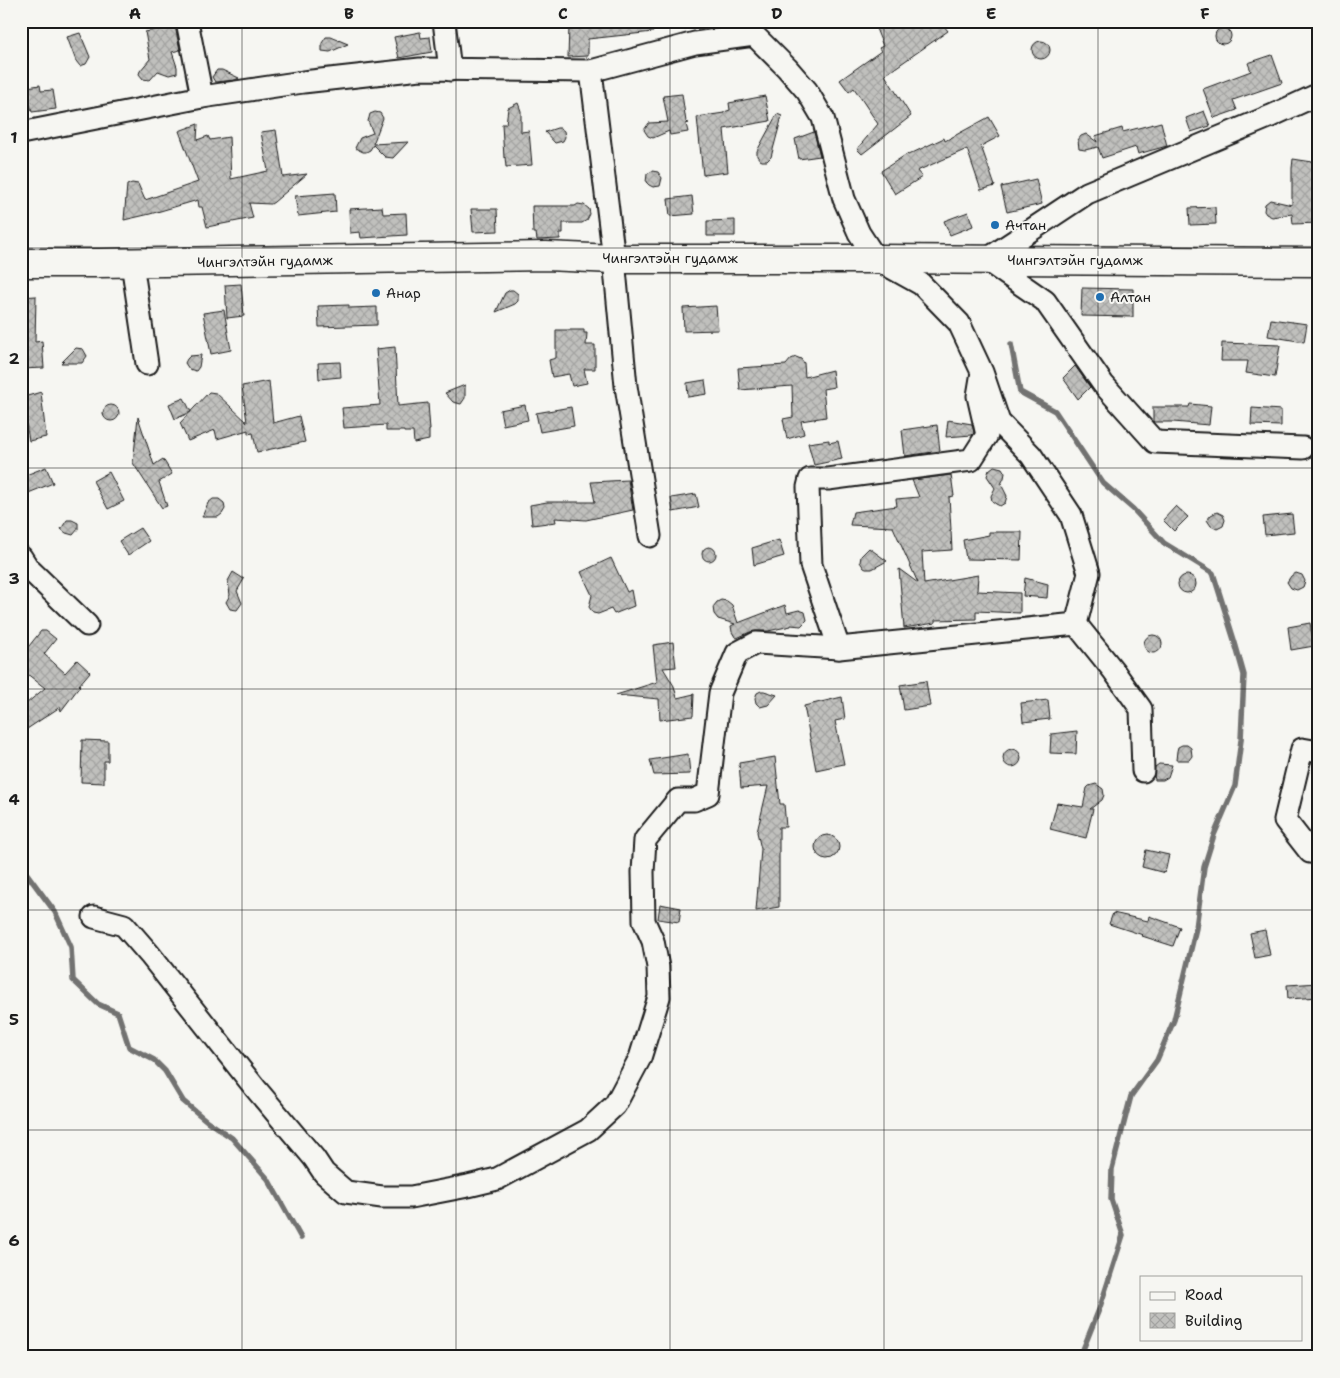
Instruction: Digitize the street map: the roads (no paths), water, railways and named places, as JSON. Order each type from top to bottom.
[{"type":"main road","name":"Чингэлтэйн гудамж","points":[[21,263],[546,256],[614,259],[876,258],[1319,262]]},
{"type":"street","points":[[187,21],[202,97]]},
{"type":"street","points":[[444,21],[450,70]]},
{"type":"street","points":[[21,133],[202,97],[303,82],[420,69],[591,71],[695,43],[754,35],[807,91],[822,118],[844,199],[859,232],[876,258],[921,284],[959,323],[982,372],[999,422],[1031,455],[1071,515],[1089,573],[1076,624]]},
{"type":"street","points":[[591,71],[614,259],[626,386],[650,536]]},
{"type":"street","points":[[1303,448],[1155,442],[1103,384],[1045,302],[986,260],[1086,193],[1319,94]]},
{"type":"street","points":[[132,263],[147,364]]},
{"type":"street","points":[[838,648],[812,565],[808,487],[810,479],[828,479],[971,460],[987,435],[978,396],[982,372]]},
{"type":"street","points":[[21,557],[28,568],[87,624]]},
{"type":"street","points":[[94,917],[124,925],[314,1158],[324,1174],[346,1192],[382,1198],[411,1197],[497,1179],[588,1130],[615,1105],[640,1058],[659,997],[658,967],[653,941],[644,921],[643,872],[645,840],[678,800],[694,800],[708,794],[720,693],[737,652],[756,643],[838,648],[1076,624]]},
{"type":"street","points":[[1076,624],[1141,709],[1143,771]]},
{"type":"street","points":[[1319,752],[1302,750],[1285,820],[1310,852],[1319,852]]},
{"type":"waterway","points":[[1011,344],[1020,392],[1055,411],[1103,483],[1133,509],[1164,543],[1213,573],[1244,675],[1241,740],[1235,786],[1214,835],[1204,867],[1196,928],[1174,1020],[1157,1060],[1131,1096],[1112,1169],[1111,1199],[1123,1235],[1100,1307],[1080,1357]]},
{"type":"waterway","points":[[21,869],[27,874],[55,912],[71,947],[73,980],[98,1004],[118,1013],[129,1047],[154,1060],[165,1071],[183,1101],[232,1138],[268,1179],[301,1238]]},
{"type":"place","name":"Ачтан","points":[[995,225]]},
{"type":"place","name":"Анар","points":[[376,293]]},
{"type":"place","name":"Алтан","points":[[1100,297]]}]
